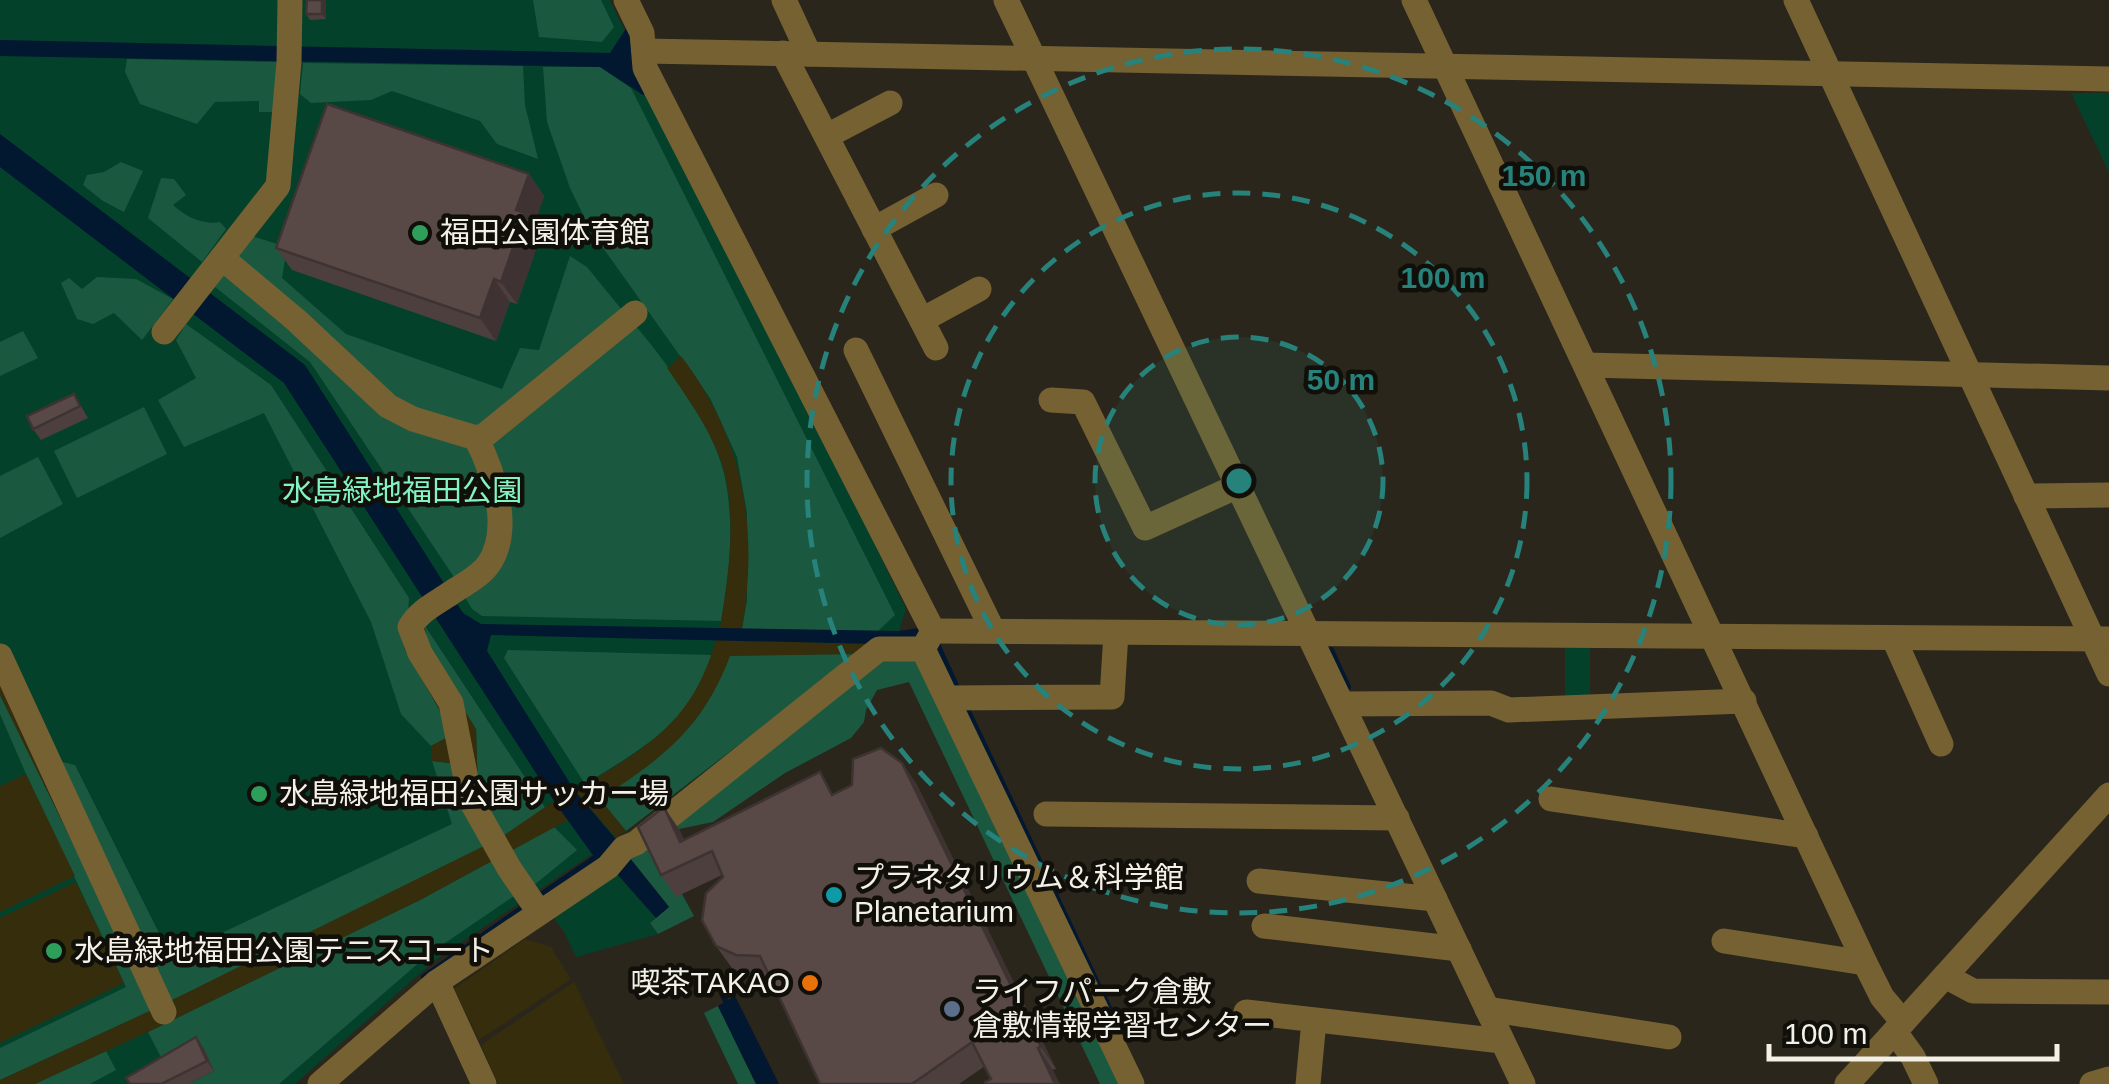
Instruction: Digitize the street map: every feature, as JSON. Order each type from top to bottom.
[{"type":"street","points":[[164,332],[278,186],[290,0]]},
{"type":"street","points":[[626,0],[642,32],[646,68],[928,640],[947,698],[1132,1084]]},
{"type":"street","points":[[784,0],[796,54],[826,136],[936,348]]},
{"type":"street","points":[[1006,0],[1523,1084]]},
{"type":"street","points":[[1414,0],[1926,1084]]},
{"type":"street","points":[[1796,0],[2026,496],[2101,639],[2109,674]]},
{"type":"street","points":[[644,51],[2109,79]]},
{"type":"street","points":[[826,136],[890,103]]},
{"type":"street","points":[[874,229],[936,195]]},
{"type":"street","points":[[222,258],[388,406],[476,438],[636,312]]},
{"type":"street","points":[[922,320],[979,289]]},
{"type":"street","points":[[856,350],[993,631]]},
{"type":"street","points":[[1586,365],[2109,378]]},
{"type":"street","points":[[1051,400],[1083,402],[1144,528],[1240,485]]},
{"type":"street","points":[[476,438],[499,513],[494,554],[480,573],[418,614],[410,627],[420,653],[451,703],[470,799],[533,905]]},
{"type":"street","points":[[2026,496],[2109,496]]},
{"type":"street","points":[[320,1084],[533,905],[616,858],[879,650],[993,631],[2101,639]]},
{"type":"street","points":[[947,698],[1112,697],[1116,633]]},
{"type":"street","points":[[1894,639],[1941,744]]},
{"type":"street","points":[[0,656],[164,1012]]},
{"type":"street","points":[[1343,704],[1491,703],[1508,710],[1744,701]]},
{"type":"street","points":[[1847,1084],[2109,795]]},
{"type":"street","points":[[1551,799],[1806,836]]},
{"type":"street","points":[[1046,814],[1397,818]]},
{"type":"street","points":[[1259,881],[1435,899]]},
{"type":"street","points":[[1264,926],[1459,950]]},
{"type":"street","points":[[1724,941],[1866,963]]},
{"type":"street","points":[[1945,976],[1973,990],[2109,992]]},
{"type":"street","points":[[437,982],[484,1084]]},
{"type":"street","points":[[1487,1009],[1670,1038]]},
{"type":"street","points":[[1246,1012],[1502,1041]]},
{"type":"street","points":[[1308,1084],[1314,1021]]},
{"type":"street","points":[[2092,1084],[2109,1079]]},
{"type":"green space","name":"水島緑地福田公園","points":[[0,0],[610,0],[906,609],[899,631],[848,663],[626,831],[434,961],[295,1084],[0,1084]]},
{"type":"green space","points":[[533,0],[601,0],[614,27],[602,42],[539,37]]},
{"type":"green space","points":[[127,59],[279,62],[273,112],[259,112],[259,101],[215,102],[197,124],[140,104],[125,72]]},
{"type":"green space","points":[[303,63],[523,66],[525,105],[538,159],[497,144],[480,121],[392,91],[371,100],[311,103],[300,94]]},
{"type":"green space","points":[[543,67],[600,67],[631,88],[895,615],[878,631],[742,629],[747,600],[747,513],[737,457],[710,398],[591,231],[570,188],[547,122]]},
{"type":"green space","points":[[2071,93],[2109,93],[2109,172]]},
{"type":"green space","points":[[121,162],[143,171],[124,212],[83,185],[87,175],[104,172]]},
{"type":"green space","points":[[161,178],[174,179],[186,195],[173,205],[178,209],[201,221],[220,222],[226,229],[202,262],[148,218]]},
{"type":"green space","points":[[252,236],[287,247],[282,278],[346,334],[502,389],[520,348],[539,350],[570,256],[587,267],[622,310],[470,432],[395,404],[234,262]]},
{"type":"green space","points":[[226,272],[346,375],[467,446],[489,483],[494,525],[480,563],[458,583],[310,362],[215,287]]},
{"type":"green space","points":[[97,277],[136,279],[173,299],[142,340],[114,313],[93,324],[77,319],[61,283],[69,278],[82,289]]},
{"type":"green space","points":[[186,324],[271,385],[409,598],[408,615],[453,735],[431,746],[401,714],[371,622],[264,413],[184,447],[158,400],[196,378],[176,340]]},
{"type":"green space","points":[[635,325],[699,415],[724,473],[730,547],[721,621],[482,616],[472,609],[462,592],[487,574],[490,445]]},
{"type":"green space","points":[[23,331],[38,358],[0,376],[0,342]]},
{"type":"green space","points":[[144,407],[167,454],[77,498],[54,451]]},
{"type":"green space","points":[[38,457],[63,504],[0,538],[0,476]]},
{"type":"green space","points":[[423,623],[546,809],[500,838],[478,794],[476,729],[432,659]]},
{"type":"green space","points":[[1565,648],[1590,648],[1590,698],[1565,698]]},
{"type":"green space","points":[[508,650],[712,655],[692,699],[678,716],[644,746],[585,784],[504,658]]},
{"type":"green space","points":[[857,654],[626,831],[599,799],[678,739],[707,703],[730,655]]},
{"type":"green space","points":[[885,659],[915,660],[1122,1084],[1100,1084],[909,682],[877,690],[864,722],[851,738],[785,773],[713,822],[679,829],[651,842],[676,896],[682,894],[694,916],[658,934],[650,923],[669,907],[625,852]]},
{"type":"green space","points":[[0,695],[155,1009],[0,1080],[0,1048],[126,987],[0,714]]},
{"type":"green space","points":[[58,761],[75,765],[171,957],[452,824],[432,761],[458,764],[487,845],[168,1003]]},
{"type":"green space","points":[[553,826],[577,850],[528,890],[507,852]]},
{"type":"green space","points":[[497,858],[517,894],[429,954],[279,1084],[189,1084],[214,1071],[166,1067],[148,1032],[420,900]]},
{"type":"green space","points":[[611,867],[656,918],[650,923],[658,934],[576,957],[550,912]]},
{"type":"green space","points":[[718,1006],[756,1084],[738,1084],[704,1013]]},
{"type":"green space","points":[[106,1051],[116,1070],[90,1084],[34,1084]]},
{"type":"sand","points":[[681,356],[720,419],[742,485],[748,555],[742,629],[720,628],[730,550],[728,490],[714,444],[667,368]]},
{"type":"sand","points":[[424,624],[432,659],[476,729],[478,794],[500,838],[554,801],[568,820],[420,900],[148,1032],[35,1084],[0,1084],[0,1080],[154,1009],[0,695],[0,645],[168,1002],[486,845],[458,764],[432,761],[431,746],[453,734],[404,648],[408,637]]},
{"type":"sand","points":[[716,640],[886,644],[857,654],[730,656],[707,703],[679,739],[600,799],[626,831],[616,838],[575,791],[644,747],[679,714],[706,669]]},
{"type":"sand","name":"水島緑地福田公園テニスコート","points":[[26,774],[75,876],[0,912],[0,786]]},
{"type":"sand","name":"水島緑地福田公園テニスコート","points":[[76,882],[124,983],[0,1043],[0,918]]},
{"type":"sand","points":[[525,939],[551,947],[571,979],[479,1040],[454,989]]},
{"type":"sand","points":[[574,982],[624,1084],[498,1084],[481,1045]]},
{"type":"water","points":[[629,24],[654,90],[643,95],[600,67],[0,56],[0,40],[610,53]]},
{"type":"water","points":[[0,134],[305,365],[463,613],[481,624],[899,631],[925,627],[917,645],[491,635],[487,651],[575,791],[620,844],[603,863],[592,854],[554,801],[284,383],[0,167]]},
{"type":"water","points":[[625,852],[669,907],[656,918],[611,867]]},
{"type":"water","points":[[735,996],[779,1084],[756,1084],[718,1006]]},
{"type":"building","points":[[307,0],[322,0],[322,14],[306,14]]},
{"type":"building","name":"福田公園体育館","points":[[327,104],[529,174],[516,210],[525,213],[501,282],[494,279],[480,318],[276,248]]},
{"type":"building","points":[[74,394],[80,406],[33,429],[27,416]]},
{"type":"building","points":[[881,748],[902,763],[1041,1047],[1038,1048],[1055,1084],[986,1084],[991,1079],[972,1042],[912,1084],[820,1084],[760,956],[736,955],[716,946],[702,920],[706,893],[723,877],[712,851],[661,875],[638,827],[664,807],[680,842],[820,772],[832,795],[852,785],[853,759]]},
{"type":"building","points":[[196,1037],[207,1061],[161,1084],[130,1084],[126,1078]]},
{"type":"waterway","points":[[936,642],[956,686]]},
{"type":"waterway","points":[[1331,650],[1348,687]]},
{"type":"waterway","points":[[966,707],[1119,1029]]},
{"type":"waterway","points":[[538,897],[602,853]]},
{"type":"waterway","points":[[424,977],[528,904]]},
{"type":"waterway","points":[[722,993],[729,1007]]},
{"type":"place","name":"福田公園体育館","points":[[420,233]]},
{"type":"place","name":"水島緑地福田公園サッカー場","points":[[259,794]]},
{"type":"place","name":"プラネタリウム＆科学館 Planetarium","points":[[834,895]]},
{"type":"place","name":"水島緑地福田公園テニスコート","points":[[54,951]]},
{"type":"place","name":"喫茶TAKAO","points":[[810,983]]},
{"type":"place","name":"ライフパーク倉敷 倉敷情報学習センター","points":[[952,1009]]}]
